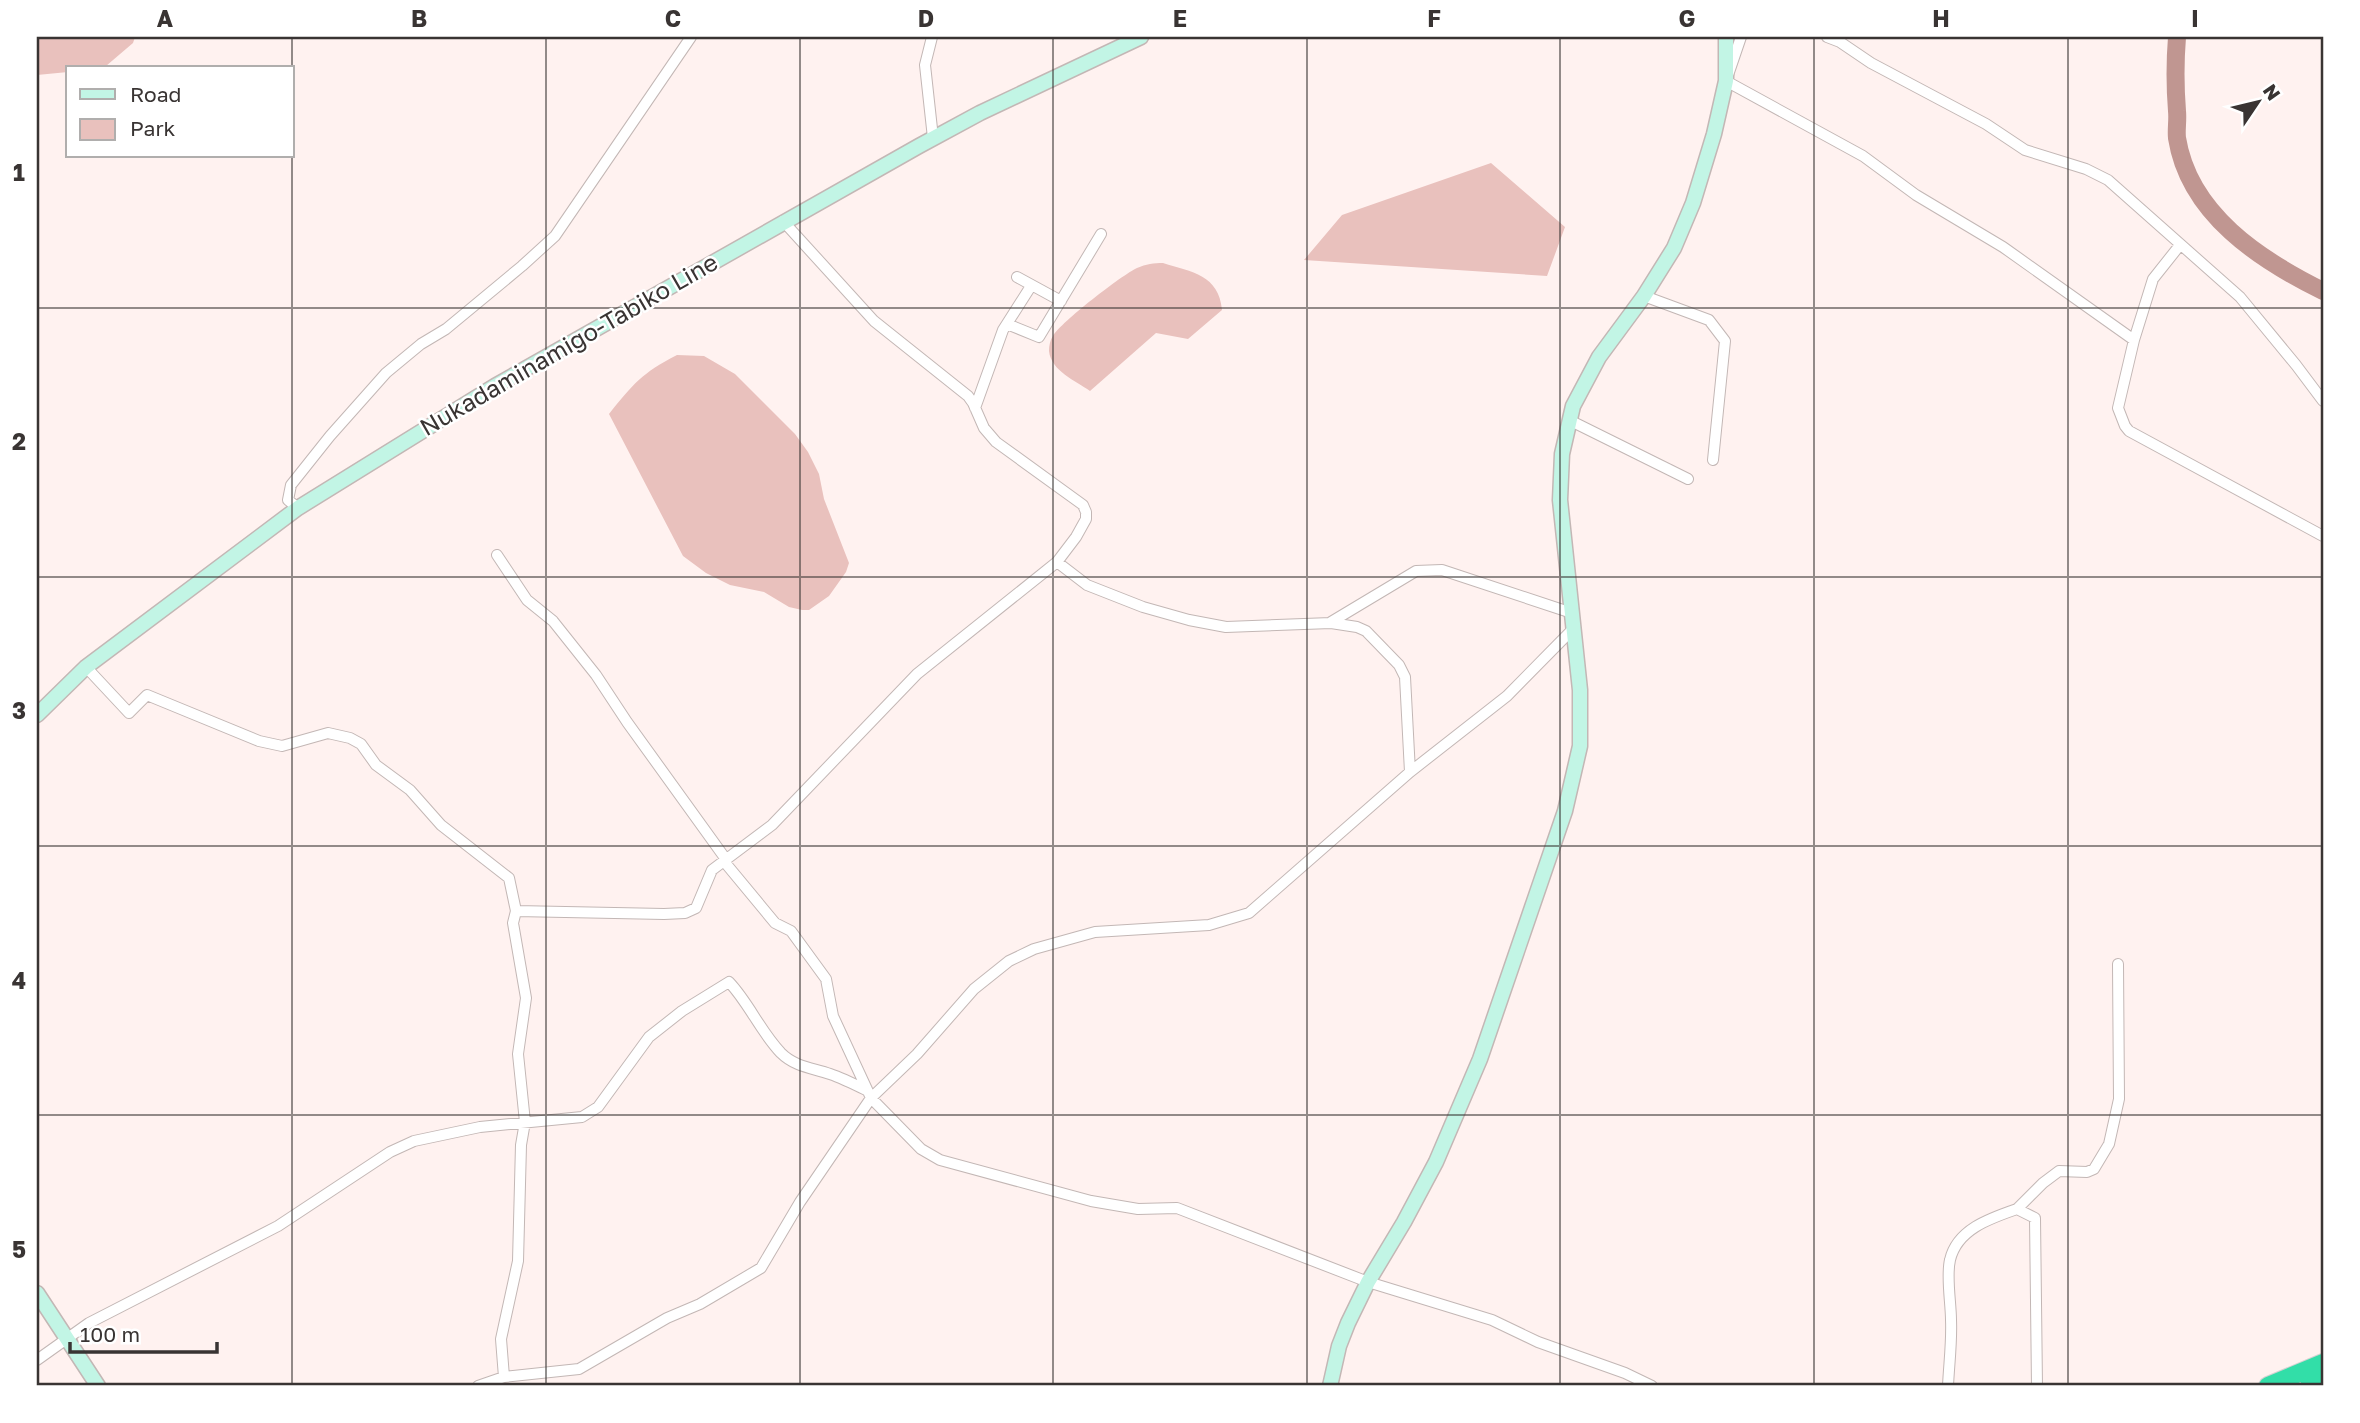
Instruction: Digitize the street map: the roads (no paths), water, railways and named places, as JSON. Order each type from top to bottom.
[{"type":"highway","points":[[2267,1386],[2323,1363]]},
{"type":"highway","points":[[2309,1386],[2323,1380]]},
{"type":"street","points":[[298,508],[288,500],[290,485],[387,373],[421,344],[456,321],[555,236],[691,37]]},
{"type":"street","points":[[932,37],[925,65],[933,138]]},
{"type":"street","name":"Nukadaminamigo-Tabiko Line","points":[[37,715],[86,667],[298,508],[495,386],[933,138],[1142,37]]},
{"type":"street","points":[[1726,37],[1726,81]]},
{"type":"street","points":[[1330,1386],[1339,1346],[1368,1282],[1436,1162],[1480,1059],[1565,811],[1580,746],[1580,690],[1560,499],[1562,454],[1569,420],[1573,406],[1600,357],[1644,296],[1674,248],[1693,202],[1714,134],[1726,81],[1741,37]]},
{"type":"street","points":[[1827,37],[1986,124],[2025,150],[2086,169],[2108,180],[2240,298],[2323,401]]},
{"type":"street","points":[[1726,81],[1863,156],[1916,195],[2003,247],[2134,340]]},
{"type":"street","points":[[516,911],[664,914],[685,913],[696,908],[712,870],[772,825],[917,674],[1056,562],[1086,519],[1083,505],[996,442],[984,428],[968,396],[874,321],[783,221]]},
{"type":"street","points":[[1007,324],[1039,337],[1101,234]]},
{"type":"street","points":[[2180,245],[2154,279],[2134,340],[2119,408],[2125,426],[2129,431],[2323,536]]},
{"type":"street","points":[[1017,277],[1060,301]]},
{"type":"street","points":[[975,408],[1007,324],[1031,286]]},
{"type":"street","points":[[1644,296],[1709,320],[1725,341],[1713,460]]},
{"type":"street","points":[[1569,420],[1688,479]]},
{"type":"street","points":[[497,555],[527,600],[553,621],[596,675],[725,858],[727,865],[775,923],[791,931],[826,979],[833,1016],[869,1094],[921,1149],[940,1160],[1091,1200],[1138,1209],[1177,1208],[1368,1282],[1492,1320],[1538,1342],[1625,1373],[1652,1386]]},
{"type":"street","points":[[1056,562],[1087,585],[1143,607],[1189,620],[1226,627],[1331,623],[1366,631],[1399,665],[1405,677],[1410,772]]},
{"type":"street","points":[[1331,623],[1416,571],[1442,570],[1572,613]]},
{"type":"street","points":[[478,1386],[504,1377],[579,1369],[761,1268],[869,1094],[916,1054],[974,989],[1009,961],[1034,948],[1096,932],[1209,925],[1249,912],[1410,772],[1507,696],[1572,630]]},
{"type":"street","points":[[86,667],[129,713],[147,695],[259,741],[282,746],[328,733],[350,738],[361,744],[376,765],[410,790],[440,825],[509,878],[516,911],[513,923],[526,998],[518,1054],[525,1122],[521,1145],[519,1261],[501,1339],[504,1377]]},
{"type":"street","points":[[1948,1386],[1952,1323],[1949,1261],[1955,1247],[1986,1219],[2017,1209],[2059,1171],[2087,1172],[2094,1168],[2109,1144],[2119,1099],[2119,964]]},
{"type":"street","points":[[37,1360],[89,1323],[278,1226],[390,1152],[414,1141],[481,1127],[582,1117],[598,1107],[649,1037],[682,1011],[729,982],[782,1054],[802,1066],[829,1074],[869,1094]]},
{"type":"street","points":[[2017,1209],[2035,1218],[2037,1386]]},
{"type":"street","points":[[37,1293],[98,1386]]},
{"type":"waterway","points":[[2177,37],[2177,138],[2184,165],[2196,190],[2212,212],[2252,249],[2323,291]]}]
